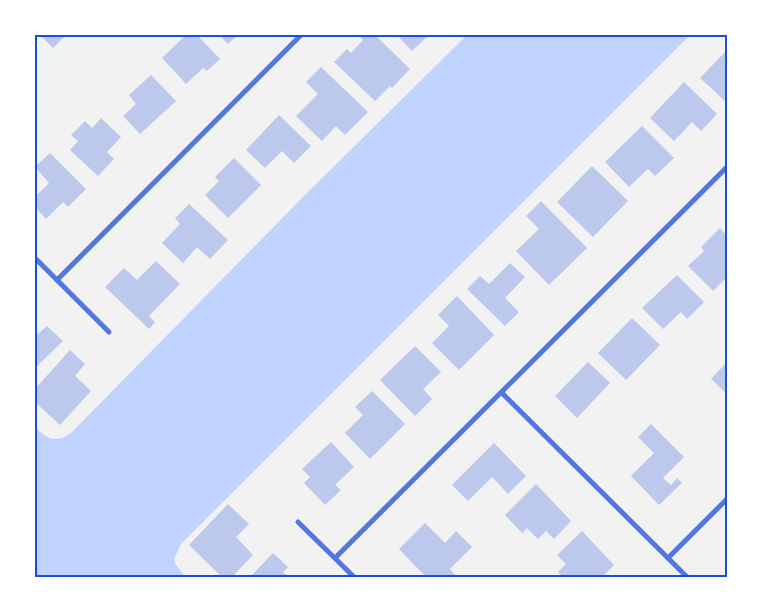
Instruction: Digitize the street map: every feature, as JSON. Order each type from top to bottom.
[{"type":"street","points":[[57,280],[301,35]]},
{"type":"street","points":[[336,557],[727,167]]},
{"type":"street","points":[[35,258],[109,332]]},
{"type":"street","points":[[502,393],[687,577]]},
{"type":"street","points":[[668,558],[727,499]]},
{"type":"street","points":[[298,522],[336,557],[354,577]]},
{"type":"water","points":[[467,35],[690,35],[181,544],[174,559],[185,577],[35,577],[35,427],[52,439],[71,433],[306,194]]},
{"type":"building","points":[[40,35],[66,35],[53,48]]},
{"type":"building","points":[[186,35],[197,35],[220,59],[207,71],[203,68],[186,84],[162,58]]},
{"type":"building","points":[[219,35],[238,35],[228,44]]},
{"type":"building","points":[[359,35],[375,35],[410,69],[392,88],[390,86],[375,101],[334,62],[347,49],[351,53],[363,40]]},
{"type":"building","points":[[397,35],[429,35],[412,51]]},
{"type":"building","points":[[727,50],[727,99],[725,101],[700,78]]},
{"type":"building","points":[[321,67],[368,112],[345,135],[336,126],[322,141],[296,116],[318,94],[306,82]]},
{"type":"building","points":[[151,75],[176,101],[140,134],[123,116],[136,104],[129,95]]},
{"type":"building","points":[[684,82],[717,114],[701,131],[692,122],[674,141],[650,118]]},
{"type":"building","points":[[279,115],[311,146],[294,163],[282,151],[265,168],[246,150]]},
{"type":"building","points":[[101,118],[121,137],[107,152],[114,159],[98,176],[70,150],[78,141],[71,135],[85,121],[92,128]]},
{"type":"building","points":[[642,126],[674,158],[655,176],[648,169],[629,187],[605,162]]},
{"type":"building","points":[[50,153],[86,189],[68,207],[63,202],[46,219],[35,207],[35,197],[49,183],[35,167]]},
{"type":"building","points":[[234,158],[261,185],[228,218],[205,195],[219,181],[215,177]]},
{"type":"building","points":[[592,166],[628,201],[593,237],[557,202]]},
{"type":"building","points":[[541,201],[587,248],[549,285],[516,251],[539,229],[526,216]]},
{"type":"building","points":[[189,204],[228,240],[210,259],[197,247],[183,263],[162,243],[180,224],[175,218]]},
{"type":"building","points":[[720,228],[727,236],[727,277],[713,291],[688,266],[704,251],[701,247]]},
{"type":"building","points":[[156,261],[180,284],[149,316],[155,322],[149,329],[105,287],[124,268],[137,280]]},
{"type":"building","points":[[510,263],[525,277],[505,298],[519,312],[505,326],[467,289],[480,276],[489,284]]},
{"type":"building","points":[[677,275],[704,302],[687,319],[681,312],[663,329],[642,308]]},
{"type":"building","points":[[457,296],[494,335],[459,370],[432,343],[449,326],[438,315]]},
{"type":"building","points":[[632,318],[660,345],[626,380],[598,353]]},
{"type":"building","points":[[47,326],[63,341],[35,368],[35,331],[38,334]]},
{"type":"building","points":[[415,346],[441,372],[423,389],[432,399],[415,416],[380,380]]},
{"type":"building","points":[[70,350],[85,364],[75,376],[91,391],[60,425],[35,402],[35,389]]},
{"type":"building","points":[[588,362],[610,383],[577,418],[555,396]]},
{"type":"building","points":[[727,362],[727,394],[711,379]]},
{"type":"building","points":[[372,391],[405,424],[370,459],[345,433],[363,415],[355,407]]},
{"type":"building","points":[[651,424],[684,457],[663,478],[671,485],[677,478],[682,483],[659,505],[631,476],[654,453],[638,437]]},
{"type":"building","points":[[331,442],[354,467],[335,485],[341,490],[325,505],[304,483],[310,477],[302,469]]},
{"type":"building","points":[[494,443],[526,476],[508,494],[492,477],[468,501],[452,485]]},
{"type":"building","points":[[536,484],[571,521],[554,539],[546,531],[538,539],[527,528],[522,533],[505,515]]},
{"type":"building","points":[[228,504],[249,524],[236,537],[253,555],[232,577],[222,577],[189,545]]},
{"type":"building","points":[[425,523],[445,543],[456,531],[472,547],[450,569],[457,577],[426,577],[399,549]]},
{"type":"building","points":[[582,531],[614,565],[602,577],[590,577],[589,575],[587,577],[563,577],[558,572],[566,564],[557,555]]},
{"type":"building","points":[[273,553],[288,567],[283,572],[289,577],[250,577]]}]
